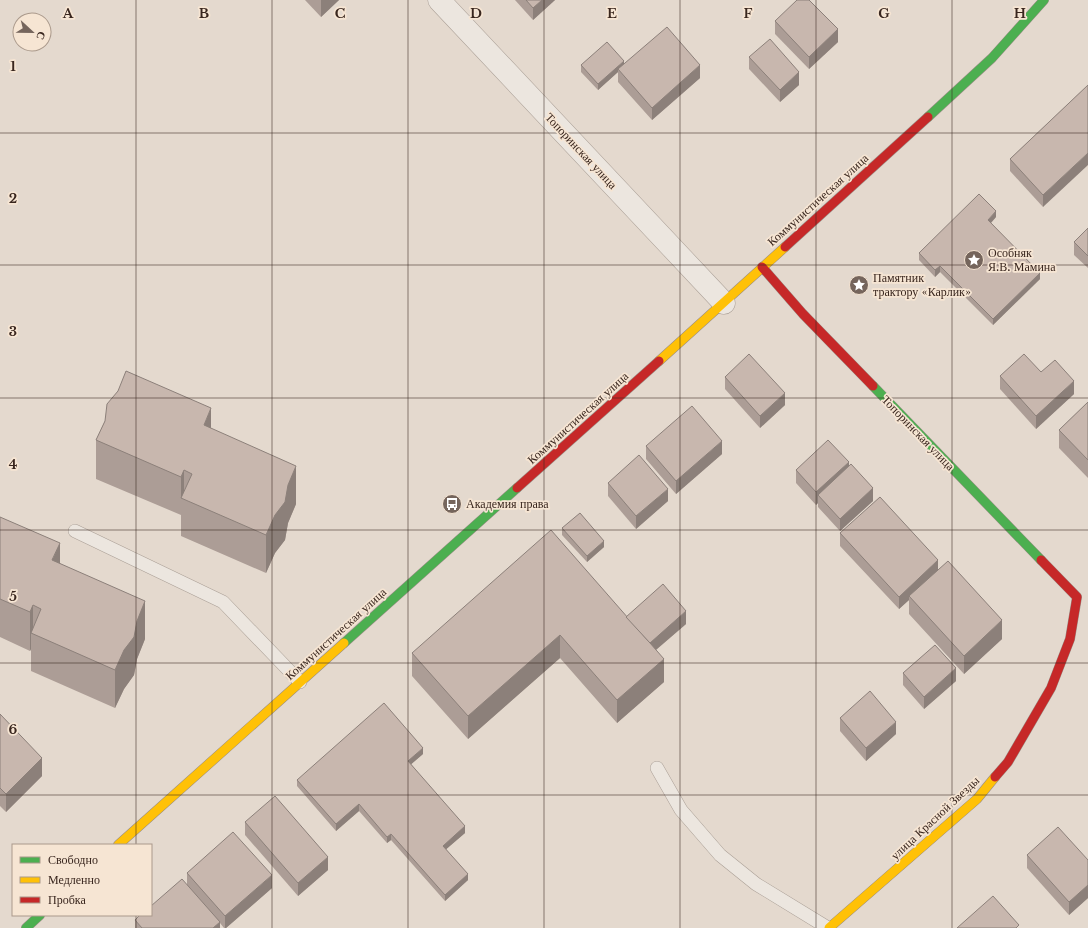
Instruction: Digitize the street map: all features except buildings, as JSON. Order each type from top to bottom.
[{"type":"main road","name":"Коммунистическая улица","points":[[119,844],[724,303],[992,58],[1044,0]]},
{"type":"main road","name":"Топоринская улица","points":[[762,267],[803,314],[1077,597]]},
{"type":"main road","name":"улица Красной Звезды","points":[[828,928],[977,799],[1008,762],[1051,688],[1070,639],[1077,597]]},
{"type":"main road","points":[[26,928],[39,916]]},
{"type":"street","name":"Топоринская улица","points":[[439,0],[724,303]]},
{"type":"lane","points":[[75,531],[223,602],[300,682]]},
{"type":"lane","points":[[1077,597],[1088,605]]},
{"type":"lane","points":[[657,768],[681,810],[720,855],[756,884],[828,928]]},
{"type":"traffic: fast","points":[[928,117],[992,58],[1044,0]]},
{"type":"traffic: fast","points":[[873,386],[1041,560]]},
{"type":"traffic: fast","points":[[344,643],[517,488]]},
{"type":"traffic: fast","points":[[26,928],[39,916]]},
{"type":"traffic: slow","points":[[659,361],[785,247]]},
{"type":"traffic: slow","points":[[119,844],[344,643]]},
{"type":"traffic: slow","points":[[829,928],[977,799],[995,777]]},
{"type":"traffic: jam","points":[[785,247],[928,117]]},
{"type":"traffic: jam","points":[[762,267],[803,314],[873,386]]},
{"type":"traffic: jam","points":[[517,488],[659,361]]},
{"type":"traffic: jam","points":[[995,777],[1008,762],[1051,688],[1070,639],[1077,597],[1041,560]]},
{"type":"place","name":"Особняк Я.В. Мамина","points":[[974,260]]},
{"type":"place","name":"Памятник трактору «Карлик»","points":[[859,285]]},
{"type":"place","name":"Академия права","points":[[452,504]]}]
